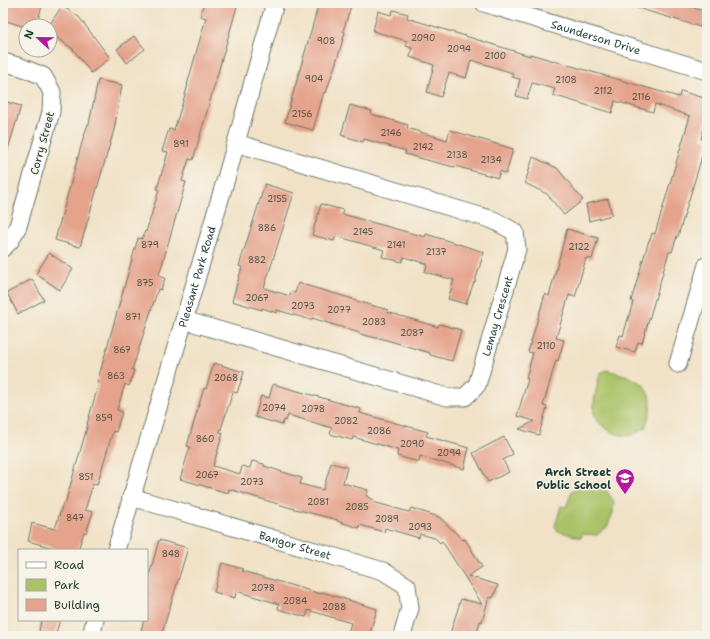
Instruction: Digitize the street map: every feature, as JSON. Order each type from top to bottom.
[{"type":"street","name":"Pleasant Park Road","points":[[116,549],[236,143],[275,3]]},
{"type":"street","name":"Saunderson Drive","points":[[484,3],[707,70]]},
{"type":"street","name":"Corry Street","points":[[3,62],[21,67],[43,76],[52,92],[51,112],[18,226],[10,241],[3,248]]},
{"type":"street","name":"Lemay Crescent","points":[[184,320],[447,397],[465,397],[477,385],[517,249],[515,232],[493,220],[236,143]]},
{"type":"street","points":[[678,364],[707,265]]},
{"type":"street","name":"Bangor Street","points":[[131,497],[383,571],[406,586],[410,608],[402,636]]},
{"type":"street","points":[[91,636],[95,621]]},
{"type":"green space","points":[[607,370],[628,376],[643,384],[651,399],[650,413],[645,428],[635,434],[626,436],[614,433],[604,427],[596,418],[594,413],[594,404],[600,373]]},
{"type":"green space","points":[[581,486],[593,486],[607,491],[614,502],[613,513],[607,527],[597,535],[582,534],[581,538],[558,531],[555,526],[561,506],[566,507],[572,491]]},
{"type":"building","points":[[3,3],[43,3],[38,18],[18,18],[18,25],[3,20]]},
{"type":"building","points":[[204,3],[238,3],[193,160],[189,159],[182,181],[186,182],[159,275],[165,278],[161,290],[158,289],[132,370],[134,370],[129,386],[125,384],[117,410],[122,412],[116,432],[113,431],[97,485],[93,484],[85,510],[93,512],[86,533],[84,532],[78,549],[56,549],[28,541],[32,523],[55,529],[63,503],[65,504],[138,238],[142,239],[145,231],[146,232],[159,190],[157,189],[168,152],[162,151],[169,129],[174,130],[206,18],[200,16]]},
{"type":"building","points":[[319,3],[352,3],[343,31],[345,32],[339,53],[326,93],[324,92],[313,130],[285,122]]},
{"type":"building","points":[[631,3],[678,3],[707,12],[707,29],[631,6]]},
{"type":"building","points":[[62,6],[79,17],[110,58],[91,73],[73,49],[58,39],[58,18],[54,18]]},
{"type":"building","points":[[393,10],[408,14],[407,18],[530,56],[530,54],[679,97],[681,91],[707,99],[707,117],[701,139],[707,140],[678,236],[672,252],[669,252],[642,343],[638,342],[635,352],[616,347],[620,335],[623,336],[633,302],[631,301],[649,240],[652,233],[655,234],[690,116],[655,104],[653,112],[615,101],[612,113],[553,95],[555,89],[532,83],[527,99],[516,96],[520,79],[512,77],[513,73],[471,60],[466,78],[449,73],[441,97],[427,92],[434,65],[410,57],[412,48],[406,46],[407,41],[373,31],[378,11],[391,15]]},
{"type":"building","points":[[134,36],[145,49],[127,63],[117,49]]},
{"type":"building","points":[[98,80],[122,85],[114,130],[80,247],[55,240],[83,139],[89,124]]},
{"type":"building","points":[[3,101],[21,106],[6,156],[3,155]]},
{"type":"building","points":[[350,105],[372,111],[371,114],[408,125],[407,128],[447,140],[450,130],[513,149],[506,174],[500,171],[498,178],[405,154],[406,151],[364,139],[363,142],[341,135]]},
{"type":"building","points":[[533,157],[557,168],[583,200],[564,215],[547,194],[525,183]]},
{"type":"building","points":[[265,184],[294,193],[264,288],[290,296],[291,292],[295,293],[298,283],[388,310],[387,312],[438,327],[439,324],[461,330],[452,361],[380,338],[360,334],[312,318],[311,320],[277,310],[277,313],[262,308],[262,310],[232,301],[242,267],[239,266]]},
{"type":"building","points":[[608,199],[612,215],[589,221],[586,204]]},
{"type":"building","points":[[321,204],[343,210],[342,214],[425,237],[426,234],[484,252],[475,282],[466,304],[448,299],[454,280],[425,272],[427,264],[404,257],[402,262],[382,257],[384,250],[336,236],[334,241],[312,235]]},
{"type":"building","points":[[567,229],[598,238],[592,259],[586,258],[575,297],[569,295],[556,338],[564,340],[558,361],[556,360],[543,406],[547,407],[539,435],[519,429],[535,421],[517,416],[528,379],[526,378],[533,353],[528,352],[545,294],[549,296]]},
{"type":"building","points":[[49,253],[73,269],[60,290],[36,274]]},
{"type":"building","points":[[32,279],[44,300],[18,314],[7,293]]},
{"type":"building","points":[[214,363],[244,372],[237,393],[233,392],[220,432],[223,433],[213,466],[240,474],[242,466],[250,468],[252,461],[302,478],[300,484],[323,490],[331,463],[347,467],[343,483],[368,490],[366,496],[374,500],[373,502],[409,512],[411,508],[439,517],[463,540],[465,539],[482,567],[468,576],[498,585],[493,598],[489,597],[482,622],[480,621],[476,636],[457,636],[450,634],[461,599],[482,604],[442,541],[440,543],[435,538],[420,534],[419,538],[385,528],[384,532],[360,525],[359,528],[337,521],[338,520],[291,508],[229,489],[228,493],[180,479],[190,447],[187,446],[204,388],[206,389]]},
{"type":"building","points":[[273,384],[361,409],[360,413],[428,432],[426,436],[469,448],[464,469],[420,456],[419,462],[397,456],[398,450],[353,437],[352,440],[330,434],[332,428],[288,415],[286,421],[284,420],[282,425],[255,417],[261,396],[269,398]]},
{"type":"building","points":[[504,437],[513,454],[503,460],[509,472],[488,482],[473,453]]},
{"type":"building","points":[[159,540],[188,548],[161,636],[139,636],[144,621],[148,621],[148,579]]},
{"type":"building","points":[[222,563],[243,569],[242,571],[321,594],[322,592],[377,609],[369,636],[358,636],[348,633],[351,623],[308,610],[306,617],[278,609],[279,604],[236,591],[235,598],[214,592]]},
{"type":"building","points":[[41,621],[60,621],[55,636],[39,631]]},
{"type":"place","name":"Arch Street Public School","points":[[625,495]]}]
